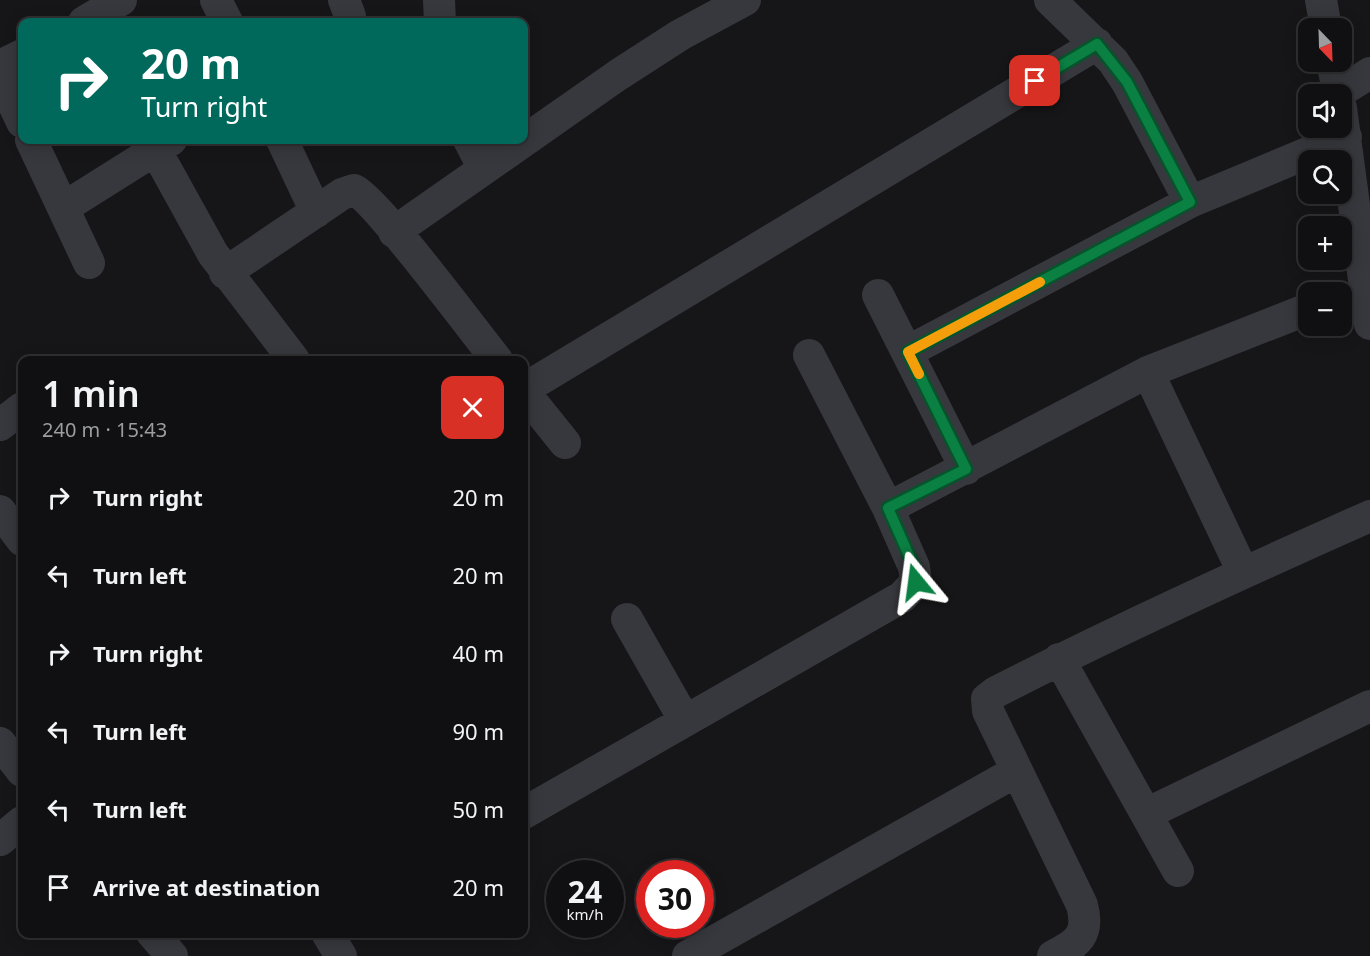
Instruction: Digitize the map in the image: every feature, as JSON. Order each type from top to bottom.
[{"type":"street","points":[[89,16],[121,0]]},
{"type":"street","points":[[216,0],[225,18]]},
{"type":"street","points":[[344,0],[350,18]]},
{"type":"street","points":[[439,0],[441,18]]},
{"type":"street","points":[[528,138],[680,35],[744,0]]},
{"type":"street","points":[[1050,0],[1097,44],[1127,82],[1190,202]]},
{"type":"street","points":[[1321,0],[1324,18]]},
{"type":"street","points":[[528,389],[1097,44]]},
{"type":"street","points":[[0,66],[18,57]]},
{"type":"street","points":[[1352,95],[1370,73]]},
{"type":"street","points":[[0,75],[18,113]]},
{"type":"street","points":[[908,352],[1190,202],[1298,135]]},
{"type":"street","points":[[1343,138],[1351,282]]},
{"type":"street","points":[[33,144],[89,263]]},
{"type":"street","points":[[63,208],[158,144]]},
{"type":"street","points":[[160,144],[225,273],[291,356]]},
{"type":"street","points":[[284,144],[316,212]]},
{"type":"street","points":[[471,144],[484,169]]},
{"type":"street","points":[[394,232],[520,144]]},
{"type":"street","points":[[225,273],[342,194],[354,190],[363,195],[494,356]]},
{"type":"street","points":[[1352,291],[1370,324]]},
{"type":"street","points":[[878,295],[966,469]]},
{"type":"street","points":[[888,508],[1148,372],[1298,313]]},
{"type":"street","points":[[528,811],[902,597],[913,588],[916,575],[914,567],[888,508],[809,355]]},
{"type":"street","points":[[1148,372],[1243,572]]},
{"type":"street","points":[[528,396],[565,443]]},
{"type":"street","points":[[0,425],[18,411]]},
{"type":"street","points":[[0,511],[18,535]]},
{"type":"street","points":[[1053,956],[1072,946],[1081,937],[1086,918],[1082,905],[988,711],[987,699],[1059,659],[1243,572],[1370,516]]},
{"type":"street","points":[[627,619],[685,721]]},
{"type":"street","points":[[1059,659],[1178,871]]},
{"type":"street","points":[[1146,813],[1370,706]]},
{"type":"street","points":[[0,743],[18,766]]},
{"type":"street","points":[[688,956],[1017,771]]},
{"type":"street","points":[[0,840],[18,825]]},
{"type":"street","points":[[156,938],[172,956]]},
{"type":"street","points":[[330,938],[342,956]]},
{"type":"slow traffic","points":[[919,374],[908,352],[1040,282]]},
{"type":"route","points":[[916,582],[914,567],[888,508],[966,469],[908,352],[1190,202],[1127,82],[1113,61],[1097,44],[1035,81]]}]
